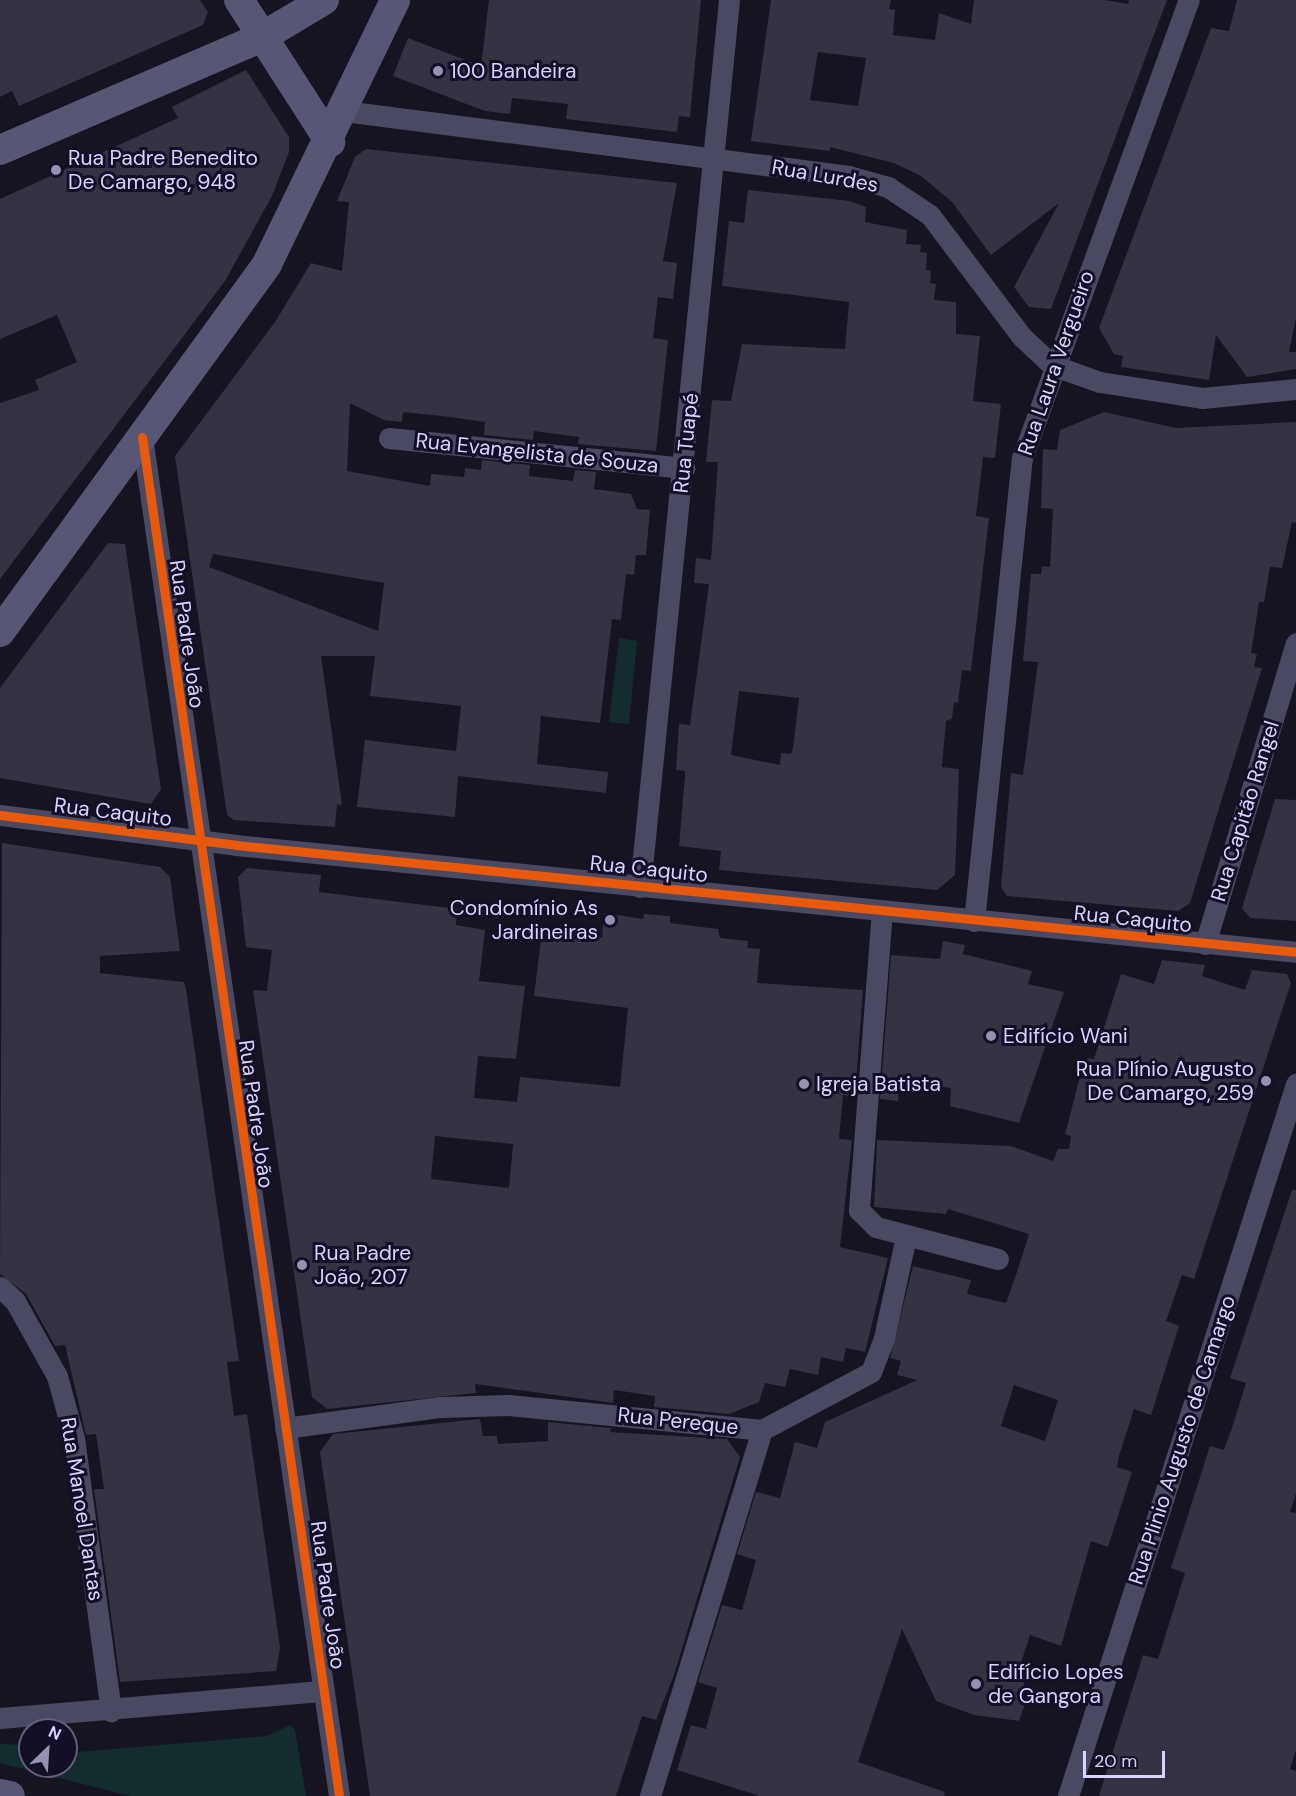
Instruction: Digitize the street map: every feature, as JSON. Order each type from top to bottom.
[{"type":"main road","points":[[239,0],[330,142]]},
{"type":"main road","points":[[0,150],[262,37],[324,0]]},
{"type":"main road","points":[[0,632],[267,264],[330,142],[395,0]]},
{"type":"main road","points":[[0,1794],[10,1796]]},
{"type":"street","name":"Rua Tuapé","points":[[640,887],[684,468],[729,0]]},
{"type":"street","name":"Rua Laura Vergueiro","points":[[974,921],[1022,458],[1052,365],[1190,0]]},
{"type":"street","name":"Rua Lurdes","points":[[344,111],[849,176],[888,187],[930,215],[1022,337],[1052,365],[1100,382],[1192,397],[1296,389]]},
{"type":"street","name":"Rua Padre João","points":[[142,438],[197,841],[339,1796]]},
{"type":"street","name":"Rua Evangelista de Souza","points":[[389,438],[684,468]]},
{"type":"street","name":"Rua Capitão Rangel","points":[[1204,944],[1296,643]]},
{"type":"street","name":"Rua Caquito","points":[[0,815],[197,841],[1296,952]]},
{"type":"street","points":[[882,910],[857,1198],[867,1221],[906,1236],[998,1259]]},
{"type":"street","name":"Rua Plinio Augusto de Camargo","points":[[1068,1796],[1296,1084]]},
{"type":"street","points":[[762,1430],[871,1372],[884,1338],[906,1236]]},
{"type":"street","name":"Rua Manoel Dantas","points":[[0,1287],[15,1301],[57,1376],[74,1438],[111,1712]]},
{"type":"street","name":"Rua Pereque","points":[[285,1428],[441,1407],[508,1404],[762,1430],[650,1796]]},
{"type":"street","points":[[0,1718],[111,1712],[324,1691]]},
{"type":"green space","points":[[619,638],[637,641],[629,724],[609,722]]},
{"type":"green space","points":[[290,1725],[295,1730],[306,1796],[130,1796],[59,1778],[78,1778],[78,1752],[267,1736]]},
{"type":"green space","points":[[0,1744],[18,1745],[18,1768],[0,1763]]},
{"type":"building","points":[[0,0],[200,0],[208,12],[203,25],[19,106],[12,91],[0,97]]},
{"type":"building","points":[[489,0],[701,0],[690,117],[679,116],[677,132],[566,119],[568,104],[512,98],[510,114],[485,111],[393,76],[408,38],[481,66]]},
{"type":"building","points":[[771,0],[891,0],[889,9],[895,10],[893,35],[935,40],[939,13],[971,24],[974,0],[1105,0],[1128,4],[1129,0],[1167,0],[1051,309],[1029,307],[1014,287],[1059,203],[991,255],[952,202],[921,176],[894,163],[830,147],[830,151],[751,141]],"holes":[[[818,52],[866,58],[858,106],[810,100]]]},
{"type":"building","points":[[1237,0],[1296,0],[1296,318],[1289,352],[1296,352],[1296,369],[1247,377],[1216,335],[1209,380],[1121,367],[1123,356],[1114,354],[1099,328],[1211,28],[1229,31]]},
{"type":"building","points":[[246,70],[289,137],[289,152],[272,196],[225,281],[0,579],[0,403],[39,390],[35,380],[77,362],[57,315],[0,339],[0,199],[178,118],[172,107]]},
{"type":"building","points":[[366,149],[677,183],[663,261],[677,263],[673,299],[658,297],[653,338],[668,340],[656,451],[578,444],[579,437],[534,431],[533,440],[484,435],[485,422],[450,417],[403,412],[402,422],[384,420],[350,403],[347,471],[430,486],[431,474],[464,477],[465,468],[481,470],[482,460],[530,465],[529,476],[573,481],[575,470],[596,472],[594,489],[631,494],[637,509],[650,510],[646,555],[636,555],[634,575],[626,574],[621,620],[612,619],[600,723],[541,716],[537,764],[608,772],[606,793],[458,776],[455,817],[357,807],[365,740],[456,751],[461,706],[370,696],[375,656],[321,656],[342,805],[337,804],[335,827],[234,820],[227,815],[175,456],[275,322],[311,263],[342,271],[349,202],[337,201],[355,157]],"holes":[[[213,554],[384,583],[378,631],[209,567]]]},
{"type":"building","points":[[748,190],[850,201],[866,207],[865,222],[907,230],[906,244],[921,245],[920,252],[927,253],[926,270],[931,271],[930,283],[936,284],[934,300],[956,302],[956,334],[980,336],[973,401],[1001,404],[995,458],[983,457],[976,516],[989,518],[971,671],[962,670],[958,703],[954,702],[952,719],[946,721],[942,767],[959,769],[955,875],[937,890],[719,870],[721,851],[679,846],[685,771],[676,770],[679,724],[690,725],[709,584],[694,583],[696,558],[711,560],[718,462],[706,462],[712,400],[731,401],[742,344],[845,349],[849,302],[722,286],[729,221],[744,223]],"holes":[[[739,691],[799,698],[793,748],[791,754],[781,753],[780,765],[731,755]]]},
{"type":"building","points":[[1104,412],[1176,428],[1296,422],[1296,523],[1292,522],[1282,568],[1270,567],[1264,602],[1259,602],[1251,653],[1257,654],[1254,667],[1262,668],[1190,903],[1178,911],[1007,896],[1001,887],[1011,773],[1023,775],[1038,662],[1023,661],[1031,574],[1041,574],[1042,566],[1050,567],[1053,509],[1041,508],[1043,449],[1057,450],[1060,430]]},
{"type":"building","points":[[108,543],[125,544],[161,789],[151,804],[0,778],[0,688]]},
{"type":"building","points":[[1275,799],[1296,800],[1296,921],[1250,918],[1242,908]]},
{"type":"building","points":[[2,843],[160,867],[170,877],[180,951],[100,956],[100,973],[184,982],[186,989],[239,1361],[227,1362],[234,1416],[247,1414],[280,1648],[276,1671],[120,1682],[94,1489],[104,1489],[96,1434],[86,1435],[65,1345],[55,1346],[26,1294],[0,1274]]},
{"type":"building","points":[[247,868],[321,875],[319,892],[457,909],[456,925],[485,930],[479,981],[525,986],[516,1059],[478,1056],[474,1098],[517,1102],[520,1077],[620,1087],[628,1008],[534,996],[542,931],[602,938],[604,913],[643,919],[644,914],[670,916],[670,923],[718,929],[720,938],[748,941],[747,948],[760,949],[757,983],[863,990],[855,1096],[843,1095],[839,1139],[852,1140],[840,1247],[888,1258],[865,1352],[846,1348],[843,1362],[821,1357],[818,1375],[790,1369],[785,1387],[765,1383],[759,1402],[729,1414],[654,1407],[655,1396],[614,1390],[613,1403],[475,1384],[476,1393],[327,1409],[312,1397],[253,990],[267,991],[272,950],[246,947],[238,877]],"holes":[[[435,1136],[513,1144],[509,1188],[431,1179]]]},
{"type":"building","points":[[943,941],[965,945],[963,954],[1032,971],[1028,984],[1064,992],[1019,1123],[950,1106],[951,1088],[900,1081],[898,1101],[880,1099],[891,955],[940,959]]},
{"type":"building","points":[[1162,960],[1205,965],[1202,976],[1245,990],[1252,970],[1287,974],[1291,983],[1194,1279],[1182,1275],[1166,1321],[1179,1326],[1151,1415],[1134,1409],[1117,1467],[1132,1472],[1108,1547],[1091,1541],[1061,1646],[1030,1635],[1018,1672],[1029,1693],[1019,1721],[974,1715],[936,1701],[902,1629],[858,1762],[945,1792],[944,1796],[760,1796],[677,1770],[691,1725],[706,1729],[717,1688],[698,1682],[722,1605],[742,1610],[756,1560],[737,1554],[756,1492],[780,1498],[795,1442],[817,1448],[825,1422],[917,1380],[897,1375],[901,1361],[890,1358],[913,1266],[971,1280],[967,1294],[1006,1303],[1018,1269],[1029,1234],[948,1209],[946,1214],[874,1207],[877,1140],[1011,1146],[1053,1161],[1058,1149],[1069,1149],[1071,1136],[1065,1134],[1078,1084],[1087,1058],[1094,1059],[1121,974],[1154,984]],"holes":[[[1014,1385],[1058,1400],[1045,1441],[1001,1426]]]},
{"type":"building","points":[[1292,1190],[1296,1190],[1296,1493],[1290,1512],[1296,1513],[1296,1750],[1290,1769],[1296,1771],[1296,1796],[1099,1796],[1143,1655],[1158,1659],[1185,1573],[1171,1568],[1210,1446],[1224,1450],[1232,1428],[1246,1383],[1230,1378]]},
{"type":"building","points":[[480,1419],[483,1436],[497,1436],[498,1444],[548,1441],[548,1422],[611,1428],[610,1432],[727,1439],[740,1457],[674,1675],[656,1720],[642,1716],[616,1796],[370,1796],[320,1452],[333,1434]]},
{"type":"cycle path","points":[[142,437],[339,1796]]},
{"type":"cycle path","points":[[0,815],[236,845],[1296,952]]},
{"type":"place","name":"100 Bandeira","points":[[438,71]]},
{"type":"place","name":"Rua Padre Benedito De Camargo, 948","points":[[56,170]]},
{"type":"place","name":"Condomínio As Jardineiras","points":[[610,920]]},
{"type":"place","name":"Edifício Wani","points":[[991,1036]]},
{"type":"place","name":"Rua Plínio Augusto De Camargo, 259","points":[[1266,1081]]},
{"type":"place","name":"Igreja Batista","points":[[804,1084]]},
{"type":"place","name":"Rua Padre João, 207","points":[[302,1265]]},
{"type":"place","name":"Edifício Lopes de Gangora","points":[[976,1684]]}]
